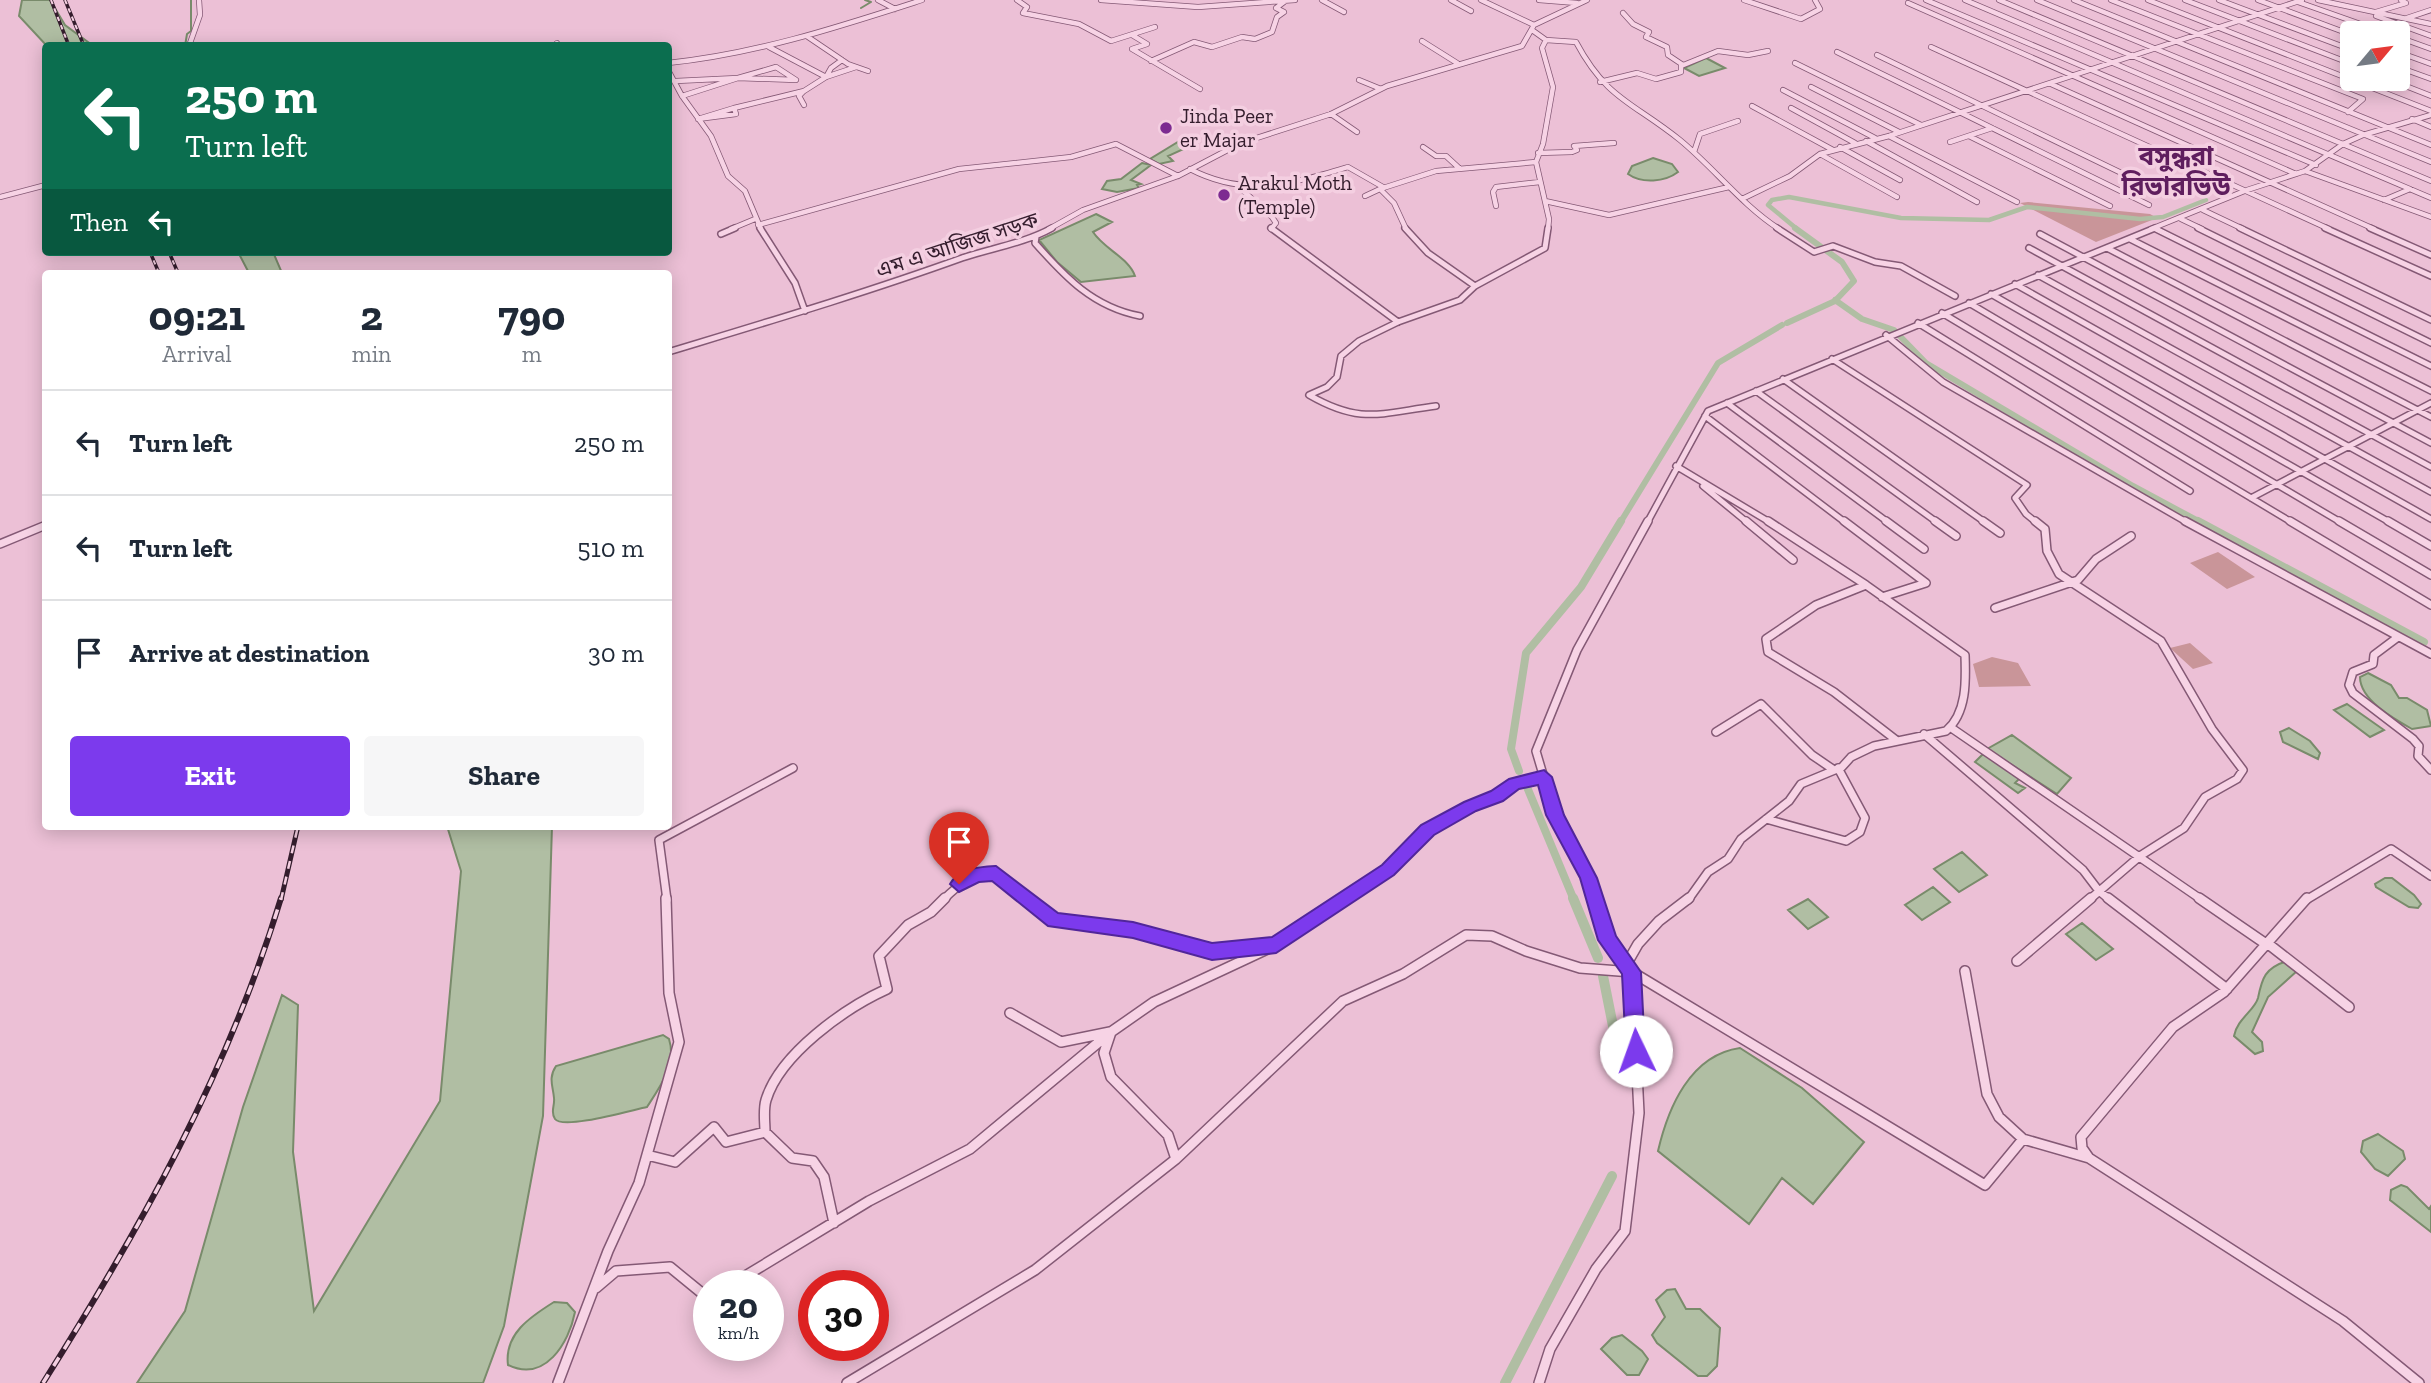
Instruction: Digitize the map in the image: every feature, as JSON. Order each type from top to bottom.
[{"type":"street","points":[[190,42],[200,15],[199,0]]},
{"type":"street","points":[[878,0],[895,9]]},
{"type":"street","points":[[672,62],[769,47],[922,0]]},
{"type":"street","points":[[1017,0],[1027,7],[1023,13],[1080,24],[1111,41],[1155,27]]},
{"type":"street","points":[[1101,0],[1134,6],[1154,3],[1217,7],[1294,0]]},
{"type":"street","points":[[1323,0],[1331,0]]},
{"type":"street","points":[[1323,0],[1344,12]]},
{"type":"street","points":[[1451,0],[1471,11]]},
{"type":"street","points":[[1481,0],[1533,28],[1546,40],[1576,42],[1600,82],[1694,152],[1771,224],[1814,252],[1833,246],[1875,262],[1908,269],[1955,296]]},
{"type":"street","points":[[1539,0],[1578,4]]},
{"type":"street","name":"এম এ আজিজ সড়ক","points":[[672,351],[805,311],[994,247],[1036,237],[1083,210],[1178,176],[1241,143],[1331,114],[1381,89],[1457,63],[1522,46],[1533,28],[1587,0]]},
{"type":"street","points":[[1744,0],[1801,19],[1821,9],[1815,0]]},
{"type":"street","points":[[1926,0],[2316,165]]},
{"type":"street","points":[[1934,3],[1942,0]]},
{"type":"street","points":[[1965,0],[2431,198]]},
{"type":"street","points":[[1999,0],[2431,181]]},
{"type":"street","points":[[2037,0],[2431,162]]},
{"type":"street","points":[[2074,0],[2431,145]]},
{"type":"street","points":[[2111,0],[2363,100],[2348,112]]},
{"type":"street","points":[[2148,0],[2431,113]]},
{"type":"street","points":[[2185,0],[2340,59]]},
{"type":"street","points":[[2219,0],[2340,46]]},
{"type":"street","points":[[2258,0],[2340,30]]},
{"type":"street","points":[[2318,0],[2431,24]]},
{"type":"street","points":[[2376,12],[2406,3],[2401,0]]},
{"type":"street","points":[[1742,199],[1790,176],[1820,154],[1961,113],[2300,1],[2352,21]]},
{"type":"street","points":[[1151,61],[1194,42],[1212,47],[1242,37],[1255,39],[1272,32],[1277,17],[1284,12],[1276,8],[1284,2]]},
{"type":"street","points":[[1908,3],[2296,174]]},
{"type":"street","points":[[2350,7],[2431,36]]},
{"type":"street","points":[[2407,19],[2431,10]]},
{"type":"street","points":[[1623,13],[1633,24],[1649,32],[1646,37],[1667,47],[1668,55],[1683,65]]},
{"type":"street","points":[[1132,35],[1147,44],[1132,49],[1200,89]]},
{"type":"street","points":[[807,37],[842,60],[868,71]]},
{"type":"street","points":[[1436,406],[1364,417],[1330,409],[1309,395],[1327,387],[1337,377],[1341,356],[1359,341],[1398,322],[1460,300],[1475,286],[1545,248],[1549,219],[1536,162],[1543,144],[1546,113],[1553,87],[1542,48],[1546,40]]},
{"type":"street","points":[[1422,41],[1457,63]]},
{"type":"street","points":[[2410,42],[2431,50]]},
{"type":"street","points":[[769,47],[826,77]]},
{"type":"street","points":[[1931,47],[2431,276]]},
{"type":"street","points":[[1683,65],[1718,51],[1748,55],[1768,51]]},
{"type":"street","points":[[1837,52],[2149,205]]},
{"type":"street","points":[[1877,55],[2167,195]]},
{"type":"street","points":[[2410,56],[2431,64]]},
{"type":"street","points":[[826,77],[831,68],[842,60]]},
{"type":"street","points":[[1795,63],[1921,125]]},
{"type":"street","points":[[1600,82],[1637,73],[1656,79],[1681,72],[1683,65]]},
{"type":"street","points":[[682,96],[776,67],[796,80]]},
{"type":"street","points":[[804,105],[799,96],[804,91],[826,77],[856,67]]},
{"type":"street","points":[[676,81],[741,78],[796,80],[806,76],[812,69]]},
{"type":"street","points":[[2410,71],[2431,79]]},
{"type":"street","points":[[672,76],[682,96],[711,136],[728,176],[745,191],[756,222],[790,274],[805,311]]},
{"type":"street","points":[[1359,80],[1381,89]]},
{"type":"street","points":[[2051,84],[2431,255]]},
{"type":"street","points":[[1811,87],[1899,132]]},
{"type":"street","points":[[2410,88],[2431,96]]},
{"type":"street","points":[[1783,90],[1876,138]]},
{"type":"street","points":[[698,119],[804,91]]},
{"type":"street","points":[[1752,106],[1833,150]]},
{"type":"street","points":[[1791,108],[1855,143]]},
{"type":"street","points":[[2023,1139],[1985,1185],[1629,969],[1608,940],[1588,878],[1555,815],[1536,751],[1577,650],[1707,411],[1886,335],[2203,211],[2246,190],[2305,171],[2343,144],[2362,135],[2431,113]]},
{"type":"street","points":[[1331,114],[1357,132]]},
{"type":"street","points":[[2411,119],[2431,127]]},
{"type":"street","points":[[1694,152],[1700,134],[1738,121]]},
{"type":"street","points":[[1950,142],[1993,128]]},
{"type":"street","points":[[1889,135],[2017,202]]},
{"type":"street","points":[[1969,136],[2110,206]]},
{"type":"street","points":[[1865,140],[1977,202]]},
{"type":"street","points":[[1538,153],[1572,152],[1577,150],[1574,146],[1614,143]]},
{"type":"street","points":[[721,234],[756,222],[959,169],[1072,157],[1116,144],[1178,176]]},
{"type":"street","points":[[1840,147],[1900,180]]},
{"type":"street","points":[[1423,148],[1436,156],[1446,156],[1459,167]]},
{"type":"street","points":[[1820,154],[1897,197]]},
{"type":"street","points":[[1365,196],[1412,176],[1459,167],[1536,162]]},
{"type":"street","points":[[1191,169],[1215,180],[1238,186],[1296,184],[1348,167],[1381,188],[1393,200],[1398,217],[1407,232],[1475,286]]},
{"type":"street","points":[[2305,171],[2431,217]]},
{"type":"street","points":[[1496,206],[1493,192],[1496,187],[1540,182]]},
{"type":"street","points":[[0,197],[42,186]]},
{"type":"street","points":[[1238,186],[1248,200],[1270,214],[1276,223],[1270,229],[1398,322]]},
{"type":"street","points":[[1545,201],[1609,215],[1729,187]]},
{"type":"street","points":[[2384,200],[2410,189]]},
{"type":"street","points":[[2203,211],[2431,320]]},
{"type":"street","points":[[2181,219],[2431,343]]},
{"type":"street","points":[[2156,229],[2431,366]]},
{"type":"street","points":[[2040,234],[2431,443]]},
{"type":"street","points":[[1036,237],[1035,243],[1051,264],[1087,296],[1102,305],[1140,316]]},
{"type":"street","points":[[2130,239],[2431,391]]},
{"type":"street","points":[[2029,248],[2431,467]]},
{"type":"street","points":[[2107,248],[2431,417]]},
{"type":"street","points":[[2038,275],[2431,492]]},
{"type":"street","points":[[2015,284],[2431,519]]},
{"type":"street","points":[[1990,294],[2431,546]]},
{"type":"street","points":[[1969,303],[2431,575]]},
{"type":"street","points":[[1942,313],[2431,605]]},
{"type":"street","points":[[1918,323],[2190,491]]},
{"type":"street","points":[[1886,335],[1954,388],[2191,526],[2431,654]]},
{"type":"street","points":[[1832,359],[2026,485],[2015,498],[2026,514],[2045,529],[2047,551],[2059,573],[2071,584],[2161,641],[2213,729],[2243,770],[2237,779],[2205,797],[2194,817],[2171,839],[2140,856],[2017,961]]},
{"type":"street","points":[[1783,379],[2000,533]]},
{"type":"street","points":[[1756,391],[1956,536]]},
{"type":"street","points":[[1727,403],[1924,549]]},
{"type":"street","points":[[2251,498],[2431,403]]},
{"type":"street","points":[[1705,416],[1926,583],[1882,597]]},
{"type":"street","points":[[1539,1383],[1550,1349],[1596,1269],[1625,1231],[1639,1113],[1629,969],[1638,944],[1659,921],[1687,901],[1709,872],[1728,859],[1741,839],[1789,801],[1801,784],[1836,769],[1851,757],[1896,740],[1946,731],[1955,723],[1966,686],[1965,655],[1779,527],[1676,466]]},
{"type":"street","points":[[1700,480],[1793,560]]},
{"type":"street","points":[[0,544],[42,527]]},
{"type":"street","points":[[1996,607],[2071,584],[2078,580],[2097,556],[2132,536]]},
{"type":"street","points":[[1866,585],[1816,606],[1776,632],[1766,639],[1768,652],[1834,692],[1896,740]]},
{"type":"street","points":[[2398,638],[2374,655],[2373,664],[2353,672],[2349,685],[2353,693],[2413,739],[2419,746],[2418,755],[2431,770]]},
{"type":"street","points":[[1716,732],[1734,724],[1761,704],[1812,755],[1836,769],[1866,818],[1860,832],[1846,841],[1766,818]]},
{"type":"street","points":[[1950,727],[2267,944],[2349,1007]]},
{"type":"street","points":[[1924,734],[2083,870],[2099,891],[2227,989]]},
{"type":"street","points":[[558,1383],[648,1155],[678,1042],[669,993],[668,911],[659,840],[793,768]]},
{"type":"street","points":[[755,1270],[834,1223],[970,1149],[1111,1031],[1154,1002],[1276,945],[1388,870],[1427,830],[1497,796],[1515,783],[1544,777]]},
{"type":"street","points":[[2089,1158],[2082,1148],[2081,1136],[2173,1027],[2227,989],[2311,894],[2386,850],[2397,851],[2431,876]]},
{"type":"street","points":[[765,1132],[766,1100],[780,1070],[857,1003],[887,989],[879,956],[908,925],[931,912],[959,884],[976,874],[996,873],[1054,921],[1133,930],[1212,952],[1276,945]]},
{"type":"street","points":[[848,1383],[1035,1270],[1176,1159],[1343,1000],[1403,974],[1466,935],[1492,936],[1526,951],[1580,968],[1629,969]]},
{"type":"street","points":[[1965,971],[1974,997],[1984,1077],[1993,1109],[2023,1139],[2089,1158],[2343,1321],[2419,1383]]},
{"type":"street","points":[[1010,1013],[1061,1042],[1111,1031]]},
{"type":"street","points":[[1111,1031],[1104,1053],[1111,1077],[1168,1135],[1176,1159]]},
{"type":"street","points":[[648,1155],[675,1162],[714,1127],[720,1131],[726,1142],[740,1140],[750,1132],[765,1132],[792,1158],[813,1161],[824,1177],[834,1223]]},
{"type":"street","points":[[596,1289],[616,1271],[670,1267],[693,1286]]},
{"type":"shaded area","points":[[22,0],[50,0],[65,25],[88,42],[43,42],[19,16]]},
{"type":"shaded area","points":[[1706,58],[1725,68],[1699,76],[1684,68]]},
{"type":"shaded area","points":[[1186,137],[1198,138],[1199,142],[1168,156],[1173,161],[1159,164],[1150,159]]},
{"type":"shaded area","points":[[1653,158],[1672,164],[1678,172],[1653,181],[1628,174],[1632,166]]},
{"type":"shaded area","points":[[1142,163],[1151,165],[1131,180],[1141,184],[1137,185],[1139,188],[1117,192],[1102,189],[1107,181],[1121,179]]},
{"type":"shaded area","points":[[2020,203],[2150,214],[2157,218],[2096,242]]},
{"type":"shaded area","points":[[1096,214],[1112,222],[1093,232],[1127,264],[1135,276],[1081,282],[1057,262],[1039,240]]},
{"type":"shaded area","points":[[240,256],[275,256],[281,270],[247,270]]},
{"type":"shaded area","points":[[2218,552],[2255,577],[2227,589],[2190,563]]},
{"type":"shaded area","points":[[2190,643],[2213,663],[2193,669],[2170,648]]},
{"type":"shaded area","points":[[1992,657],[2018,663],[2031,686],[1979,687],[1973,664]]},
{"type":"shaded area","points":[[2368,673],[2391,685],[2399,698],[2407,698],[2427,710],[2431,726],[2412,729],[2379,708],[2361,685],[2360,677]]},
{"type":"shaded area","points":[[2347,704],[2384,730],[2370,737],[2334,710]]},
{"type":"shaded area","points":[[2289,728],[2310,741],[2320,753],[2318,759],[2283,742],[2280,732]]},
{"type":"shaded area","points":[[2012,735],[2071,778],[2057,794],[1987,749]]},
{"type":"shaded area","points":[[1983,754],[2021,777],[2015,783],[2025,788],[2018,793],[1975,762]]},
{"type":"shaded area","points":[[448,830],[552,830],[543,1116],[504,1326],[483,1383],[137,1383],[185,1311],[243,1107],[282,995],[298,1005],[293,1152],[314,1311],[440,1101],[461,871]]},
{"type":"shaded area","points":[[1962,852],[1987,875],[1959,892],[1934,869]]},
{"type":"shaded area","points":[[2385,878],[2392,878],[2414,895],[2421,904],[2418,908],[2409,907],[2376,887],[2375,884]]},
{"type":"shaded area","points":[[1933,887],[1950,902],[1922,920],[1905,905]]},
{"type":"shaded area","points":[[1808,899],[1828,917],[1808,929],[1788,910]]},
{"type":"shaded area","points":[[2082,923],[2113,949],[2096,960],[2066,934]]},
{"type":"shaded area","points":[[2287,961],[2297,971],[2268,997],[2252,1032],[2262,1042],[2263,1051],[2255,1054],[2234,1036],[2236,1030],[2256,1002],[2266,975],[2274,967]]},
{"type":"shaded area","points":[[663,1035],[669,1039],[671,1048],[669,1066],[647,1107],[584,1121],[561,1122],[555,1119],[552,1078],[556,1066]]},
{"type":"shaded area","points":[[1740,1048],[1802,1088],[1864,1142],[1813,1204],[1782,1178],[1749,1224],[1658,1151],[1675,1101],[1695,1072],[1723,1053]]},
{"type":"shaded area","points":[[2378,1134],[2403,1151],[2405,1159],[2388,1176],[2375,1169],[2361,1152],[2363,1141]]},
{"type":"shaded area","points":[[2401,1185],[2407,1187],[2429,1209],[2431,1206],[2431,1232],[2390,1200],[2391,1190]]},
{"type":"shaded area","points":[[1675,1289],[1686,1309],[1700,1309],[1720,1328],[1717,1366],[1707,1376],[1698,1376],[1657,1343],[1652,1335],[1665,1317],[1656,1300],[1667,1290]]},
{"type":"shaded area","points":[[554,1302],[567,1303],[575,1312],[561,1347],[553,1357],[533,1369],[508,1365],[510,1344],[514,1335],[528,1320]]},
{"type":"shaded area","points":[[1622,1335],[1648,1359],[1639,1375],[1627,1375],[1601,1349],[1612,1338]]},
{"type":"waterway","points":[[186,42],[187,34],[191,31],[191,0]]},
{"type":"waterway","points":[[861,8],[871,2],[865,0]]},
{"type":"waterway","points":[[1797,229],[1768,205],[1772,200],[1789,197],[1901,218],[1989,220],[2027,207],[2140,219],[2163,217],[2206,200]]},
{"type":"waterway","points":[[1795,228],[1842,262],[1854,281],[1836,300]]},
{"type":"waterway","points":[[1787,323],[1836,300]]},
{"type":"waterway","points":[[1836,300],[1862,319],[1894,330],[1926,363],[2133,486],[2202,523]]},
{"type":"waterway","points":[[1620,523],[1718,363],[1782,325]]},
{"type":"waterway","points":[[1519,771],[1511,749],[1526,653],[1581,587],[1621,521]]},
{"type":"waterway","points":[[2198,521],[2424,642]]},
{"type":"waterway","points":[[1527,787],[1574,900]]},
{"type":"waterway","points":[[1573,898],[1598,958]]},
{"type":"waterway","points":[[1603,976],[1615,1036]]},
{"type":"waterway","points":[[1505,1383],[1612,1176]]},
{"type":"railway","points":[[51,0],[67,42]]},
{"type":"railway","points":[[65,0],[82,42]]},
{"type":"railway","points":[[152,256],[158,270]]},
{"type":"railway","points":[[171,256],[177,270]]},
{"type":"railway","points":[[281,900],[297,830]]},
{"type":"railway","points":[[43,1383],[114,1267],[208,1088],[260,963],[281,898]]},
{"type":"place","name":"Jinda Peer er Majar","points":[[1166,128]]},
{"type":"place","name":"Arakul Moth (Temple)","points":[[1224,195]]},
{"type":"district","name":"বসুন্ধরা রিভারভিউ","points":[[2176,171]]},
{"type":"route","points":[[959,884],[976,874],[996,873],[1054,921],[1133,930],[1212,952],[1276,945],[1388,870],[1427,830],[1497,796],[1515,783],[1544,777],[1555,815],[1588,878],[1608,940],[1632,972],[1636,1051]]}]
